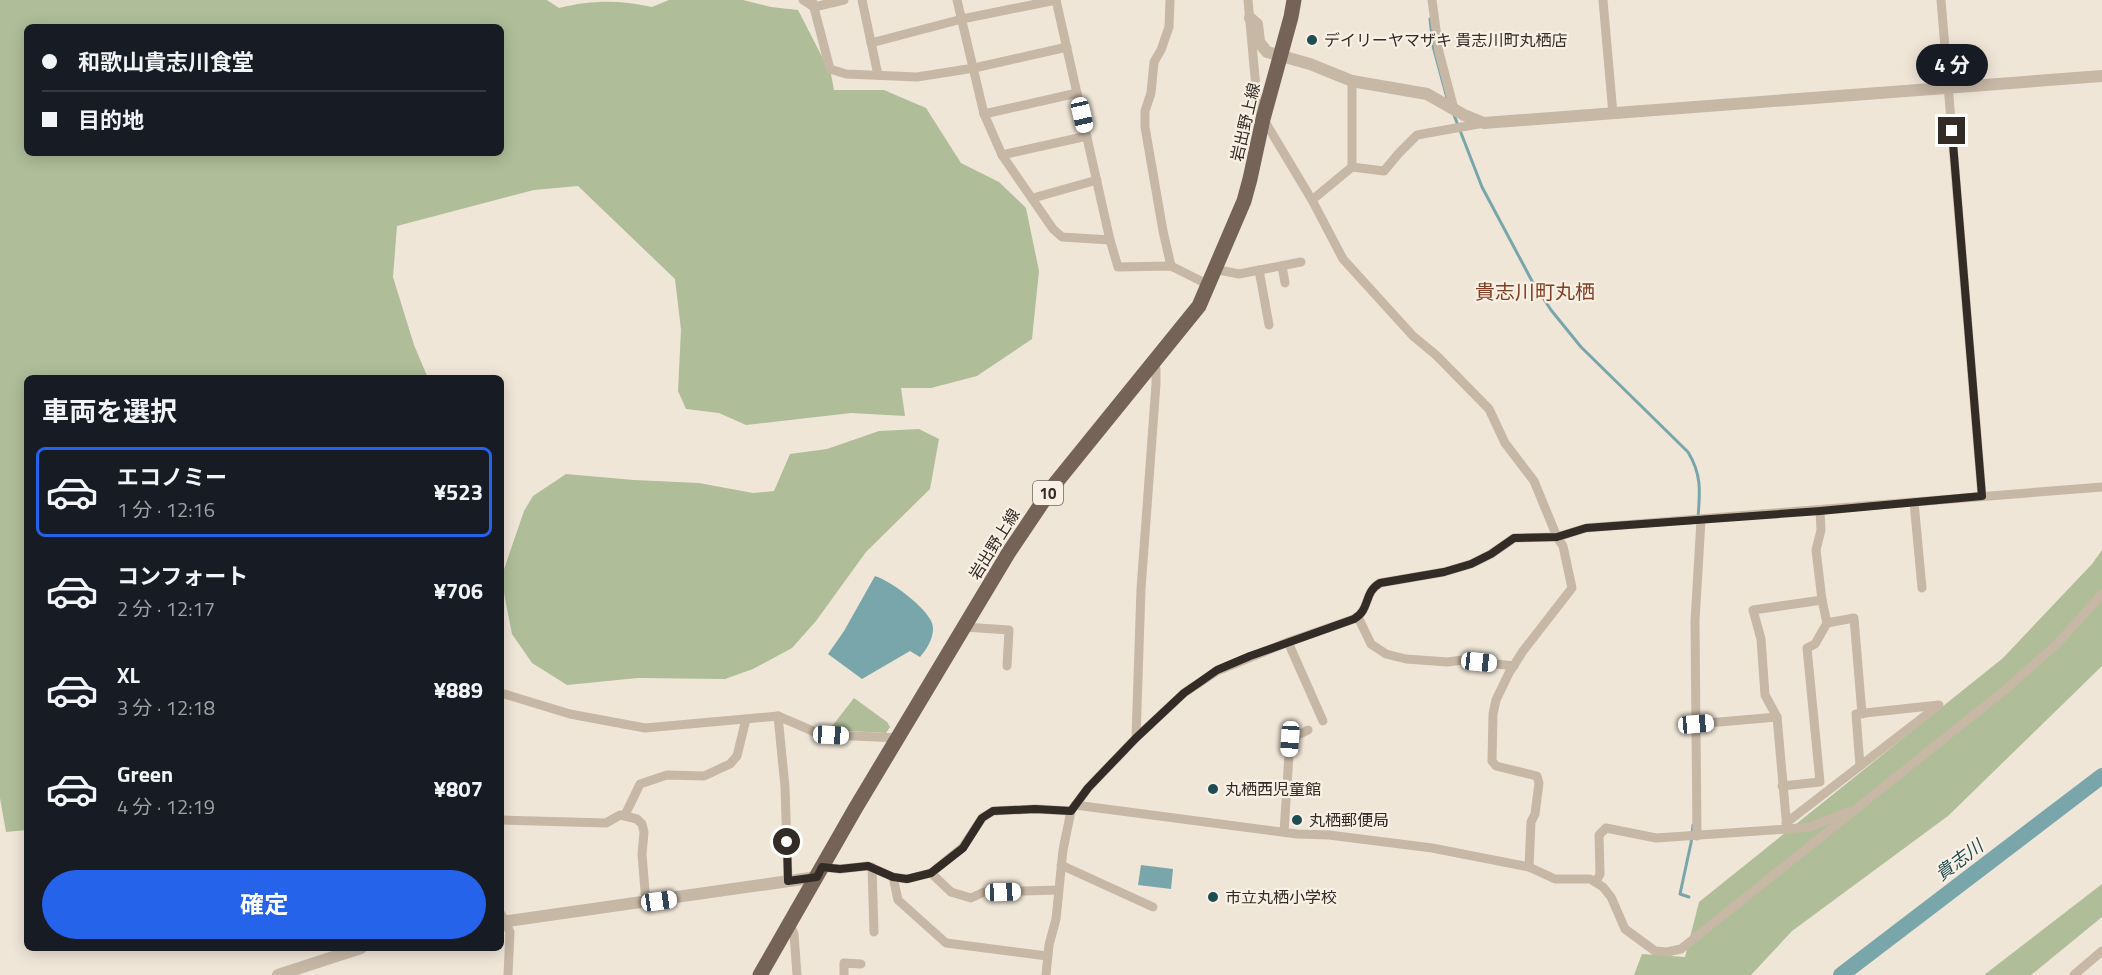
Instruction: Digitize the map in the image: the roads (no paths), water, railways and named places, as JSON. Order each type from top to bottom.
[{"type":"main road","name":"岩出野上線","points":[[760,975],[855,809],[1009,552],[1054,485],[1199,306],[1244,201],[1294,0]]},
{"type":"street","points":[[803,0],[813,3],[844,0]]},
{"type":"street","points":[[862,0],[878,75]]},
{"type":"street","points":[[957,0],[984,114],[1002,155],[1053,229],[1062,237],[1110,240]]},
{"type":"street","points":[[871,43],[962,19],[1056,0],[1118,267],[1172,266],[1207,284]]},
{"type":"street","points":[[1170,0],[1169,27],[1154,62],[1151,93],[1145,111],[1145,127],[1162,224],[1172,266]]},
{"type":"street","points":[[1248,0],[1258,110],[1312,200],[1343,259],[1413,336],[1436,355],[1489,409],[1505,443],[1534,481],[1557,537],[1563,546],[1572,588],[1514,666],[1496,700],[1493,714],[1492,761],[1496,766],[1537,776],[1539,783],[1535,814],[1531,822],[1529,867]]},
{"type":"street","points":[[1432,0],[1439,52],[1454,109]]},
{"type":"street","points":[[1603,0],[1613,114]]},
{"type":"street","points":[[1941,0],[1982,496]]},
{"type":"street","points":[[813,3],[830,69],[846,74],[917,77],[974,68],[1067,47]]},
{"type":"street","points":[[1250,18],[1257,24],[1259,42],[1267,52],[1310,64],[1352,81],[1427,94],[1484,123]]},
{"type":"street","points":[[1312,200],[1352,167],[1384,171],[1417,135],[1484,123],[2102,76]]},
{"type":"street","points":[[1352,81],[1352,167]]},
{"type":"street","points":[[984,114],[1077,93]]},
{"type":"street","points":[[1002,155],[1087,136]]},
{"type":"street","points":[[1033,198],[1097,180]]},
{"type":"street","points":[[1214,269],[1239,274],[1301,262]]},
{"type":"street","points":[[1282,266],[1285,283]]},
{"type":"street","points":[[1259,270],[1269,325]]},
{"type":"street","points":[[1136,738],[1141,589],[1156,384],[1156,369],[1152,363]]},
{"type":"street","points":[[1046,975],[1047,956],[1056,919],[1061,865],[1073,808],[1088,788],[1184,693],[1217,670],[1362,614],[1372,588],[1380,583],[1444,572],[1471,564],[1514,538],[1557,537],[1586,528],[2102,487]]},
{"type":"street","points":[[1914,502],[1922,588]]},
{"type":"street","points":[[1820,511],[1821,530],[1816,550],[1827,623],[1815,644],[1807,648],[1820,782]]},
{"type":"street","points":[[1697,836],[1695,621],[1701,520]]},
{"type":"street","points":[[504,919],[646,903],[788,881],[820,872],[868,866],[893,877],[907,879],[931,873],[963,848],[982,818],[993,811],[1073,808],[1432,848],[1529,867],[1555,879],[1590,879],[1603,887],[1611,897],[1625,929],[1655,951],[1667,952],[1681,949],[2006,689],[2058,643],[2102,594]]},
{"type":"street","points":[[1787,826],[1777,717],[1765,695],[1761,639],[1753,610],[1822,600]]},
{"type":"street","points":[[1358,616],[1371,644],[1386,654],[1406,659],[1448,662],[1462,660],[1514,666]]},
{"type":"street","points":[[1827,623],[1854,618],[1862,714]]},
{"type":"street","points":[[964,627],[1009,630],[1006,666]]},
{"type":"street","points":[[1288,642],[1323,721]]},
{"type":"street","points":[[504,694],[570,714],[645,728],[778,716],[823,734],[899,738]]},
{"type":"street","points":[[1787,826],[1843,779],[1860,766],[1939,705],[1856,714],[1860,766]]},
{"type":"street","points":[[778,716],[785,787],[788,881]]},
{"type":"street","points":[[1696,724],[1777,717]]},
{"type":"street","points":[[625,814],[640,784],[667,775],[704,776],[730,764],[736,756],[746,719]]},
{"type":"street","points":[[1284,832],[1290,739],[1308,730]]},
{"type":"street","points":[[1782,786],[1843,779]]},
{"type":"street","points":[[1596,882],[1600,874],[1599,835],[1606,828],[1656,838],[1697,836],[1787,826],[1810,827],[1853,811]]},
{"type":"street","points":[[504,820],[606,823],[625,814],[637,819],[642,824],[644,832],[642,854],[646,903]]},
{"type":"street","points":[[1061,865],[1153,907]]},
{"type":"street","points":[[872,867],[874,932]]},
{"type":"street","points":[[931,873],[951,892],[971,898],[984,892],[1058,890]]},
{"type":"street","points":[[893,877],[898,900],[946,943],[1047,956]]},
{"type":"street","points":[[504,922],[510,932],[508,975]]},
{"type":"street","points":[[790,924],[794,934],[797,975]]},
{"type":"street","points":[[278,975],[352,951]]},
{"type":"street","points":[[2074,975],[2102,951]]},
{"type":"street","points":[[844,975],[844,963],[861,964]]},
{"type":"water","points":[[875,576],[890,583],[916,603],[929,617],[933,632],[928,646],[920,657],[910,651],[862,679],[828,654],[844,631]]},
{"type":"water","points":[[1141,865],[1173,869],[1171,889],[1138,885]]},
{"type":"waterway","points":[[1430,19],[1433,46],[1447,98]]},
{"type":"waterway","points":[[1454,115],[1482,187],[1532,281],[1551,310],[1581,347],[1688,452],[1693,460],[1698,476],[1698,518]]},
{"type":"waterway","name":"貴志川","points":[[1841,975],[2102,776]]},
{"type":"waterway","points":[[1689,897],[1680,894],[1693,825]]},
{"type":"place","name":"デイリーヤマザキ 貴志川町丸栖店","points":[[1312,40]]},
{"type":"place","name":"丸栖西児童館","points":[[1213,789]]},
{"type":"place","name":"丸栖郵便局","points":[[1297,820]]},
{"type":"place","name":"市立丸栖小学校","points":[[1213,897]]},
{"type":"district","name":"貴志川町丸栖","points":[[1535,291]]}]
